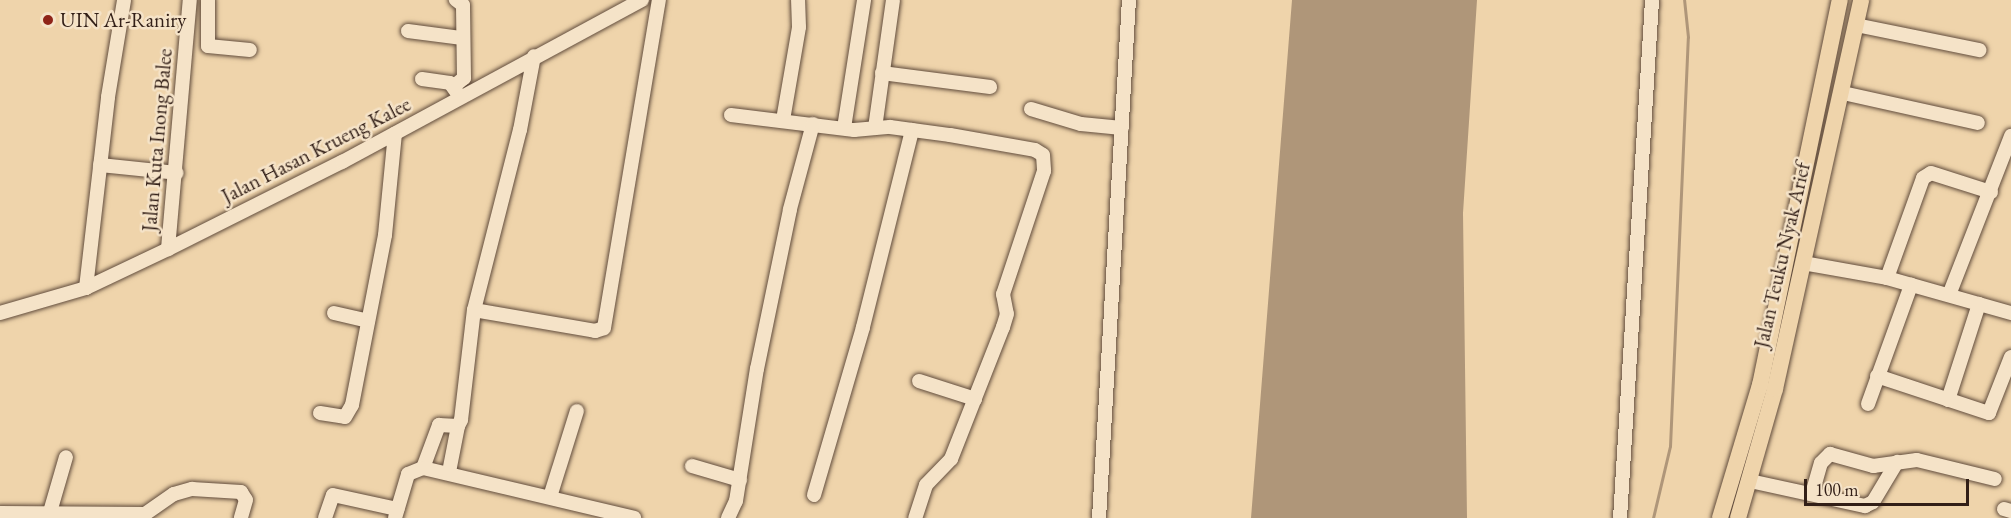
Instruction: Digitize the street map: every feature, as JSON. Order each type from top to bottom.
[{"type":"main road","name":"Jalan Teuku Nyak Arief","points":[[1738,518],[1750,481],[1840,0]]},
{"type":"main road","name":"Jalan Teuku Nyak Arief","points":[[1720,518],[1767,387],[1803,264],[1843,93],[1861,0]]},
{"type":"street","points":[[86,288],[100,165],[124,0]]},
{"type":"street","name":"Jalan Kuta Inong Balee","points":[[168,249],[177,173],[190,0]]},
{"type":"street","points":[[208,0],[208,46],[250,50]]},
{"type":"street","points":[[422,80],[444,80],[458,93],[464,78],[461,38],[463,5],[456,0]]},
{"type":"street","name":"Jalan Hasan Krueng Kalee","points":[[1,315],[86,288],[168,249],[395,133],[458,93],[642,0]]},
{"type":"street","points":[[474,309],[595,331],[604,328],[659,0]]},
{"type":"street","points":[[783,120],[799,27],[798,0]]},
{"type":"street","points":[[844,128],[864,0]]},
{"type":"street","points":[[875,128],[893,0]]},
{"type":"street","points":[[1099,518],[1129,0]]},
{"type":"street","points":[[1620,518],[1652,0]]},
{"type":"street","points":[[1856,25],[1979,50]]},
{"type":"street","points":[[408,31],[461,38]]},
{"type":"street","points":[[449,472],[466,398],[474,309],[520,130],[534,56]]},
{"type":"street","points":[[882,73],[990,87]]},
{"type":"street","points":[[1843,93],[1978,123]]},
{"type":"street","points":[[1031,109],[1081,124],[1122,128]]},
{"type":"street","points":[[731,115],[844,128],[912,130],[1035,150],[1045,162],[1004,294],[1007,314],[1003,327],[951,459],[926,485],[915,518]]},
{"type":"street","points":[[728,518],[735,506],[759,358],[790,209],[813,124]]},
{"type":"street","points":[[814,495],[866,316],[912,130]]},
{"type":"street","points":[[320,413],[340,417],[349,414],[389,206],[395,133]]},
{"type":"street","points":[[1949,296],[2011,136]]},
{"type":"street","points":[[100,165],[177,173]]},
{"type":"street","points":[[1887,278],[1923,178],[1931,173],[1991,192]]},
{"type":"street","points":[[1803,264],[1887,278],[2011,313]]},
{"type":"street","points":[[1868,404],[1911,285]]},
{"type":"street","points":[[1948,400],[1979,304]]},
{"type":"street","points":[[334,313],[368,321]]},
{"type":"street","points":[[1877,375],[1948,400],[1991,412],[2011,357]]},
{"type":"street","points":[[919,381],[975,399]]},
{"type":"street","points":[[550,497],[577,411]]},
{"type":"street","points":[[423,468],[439,425],[458,426]]},
{"type":"street","points":[[1812,494],[1824,456],[1830,454],[1873,466],[1917,460],[1995,479]]},
{"type":"street","points":[[50,512],[66,457]]},
{"type":"street","points":[[1750,481],[1870,505],[1897,462]]},
{"type":"street","points":[[692,466],[740,480]]},
{"type":"street","points":[[325,518],[333,495],[396,513],[408,474],[423,468],[449,472],[634,518]]},
{"type":"street","points":[[0,513],[145,514],[174,494],[192,489],[241,492],[246,500],[241,518]]},
{"type":"shaded area","points":[[1292,0],[1477,0],[1463,213],[1467,518],[1251,518]]},
{"type":"waterway","points":[[1653,518],[1670,446],[1688,37],[1684,0]]},
{"type":"place","name":"UIN Ar-Raniry","points":[[48,20]]}]
